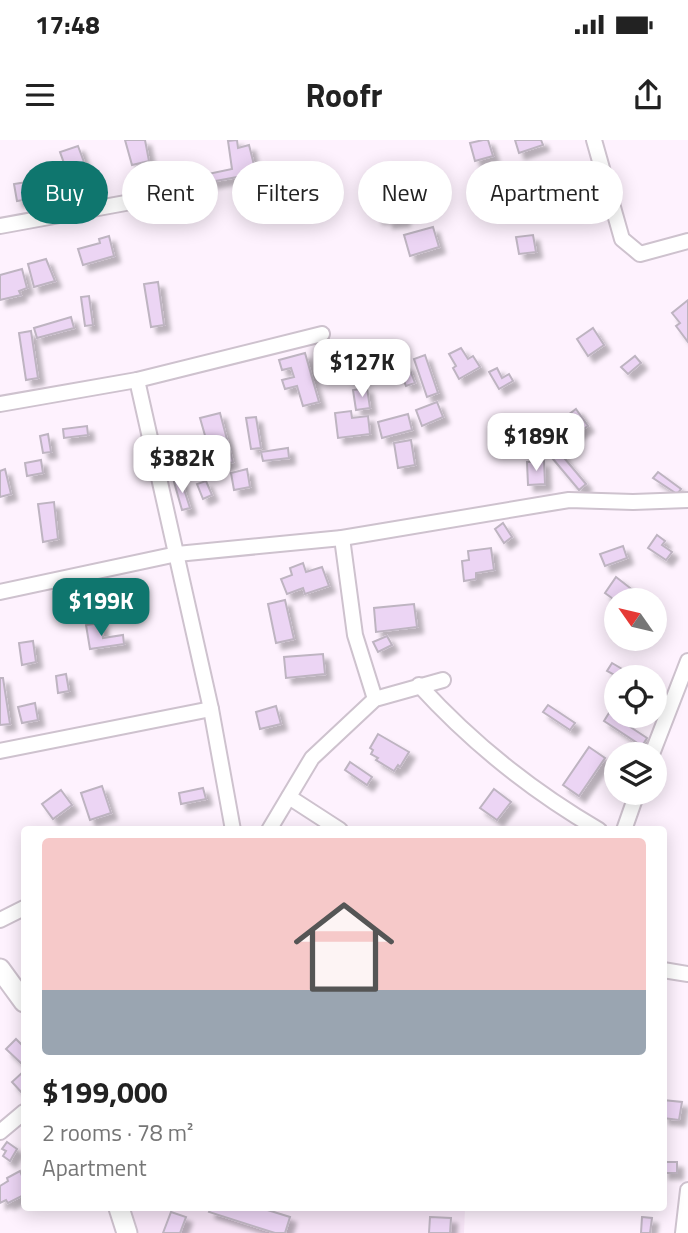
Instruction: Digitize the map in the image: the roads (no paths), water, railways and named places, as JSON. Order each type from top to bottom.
[{"type":"street","points":[[594,140],[622,239],[640,254],[688,241]]},
{"type":"street","points":[[0,226],[122,204]]},
{"type":"street","points":[[0,404],[137,380],[322,334]]},
{"type":"street","points":[[137,380],[211,709],[232,826]]},
{"type":"street","points":[[0,592],[177,554],[342,538],[569,500],[688,500]]},
{"type":"street","points":[[342,538],[355,635],[375,699]]},
{"type":"street","points":[[657,742],[688,662]]},
{"type":"street","points":[[271,826],[312,758],[375,699],[443,680]]},
{"type":"street","points":[[419,685],[452,721],[533,787],[592,826]]},
{"type":"street","points":[[0,751],[211,709]]},
{"type":"street","points":[[289,797],[334,826]]},
{"type":"street","points":[[625,826],[633,805]]},
{"type":"street","points":[[0,920],[21,910]]},
{"type":"street","points":[[0,969],[21,998]]},
{"type":"street","points":[[667,971],[688,974]]},
{"type":"street","points":[[0,1132],[21,1114]]},
{"type":"street","points":[[682,1233],[688,1190]]},
{"type":"street","points":[[121,1211],[127,1233]]}]
